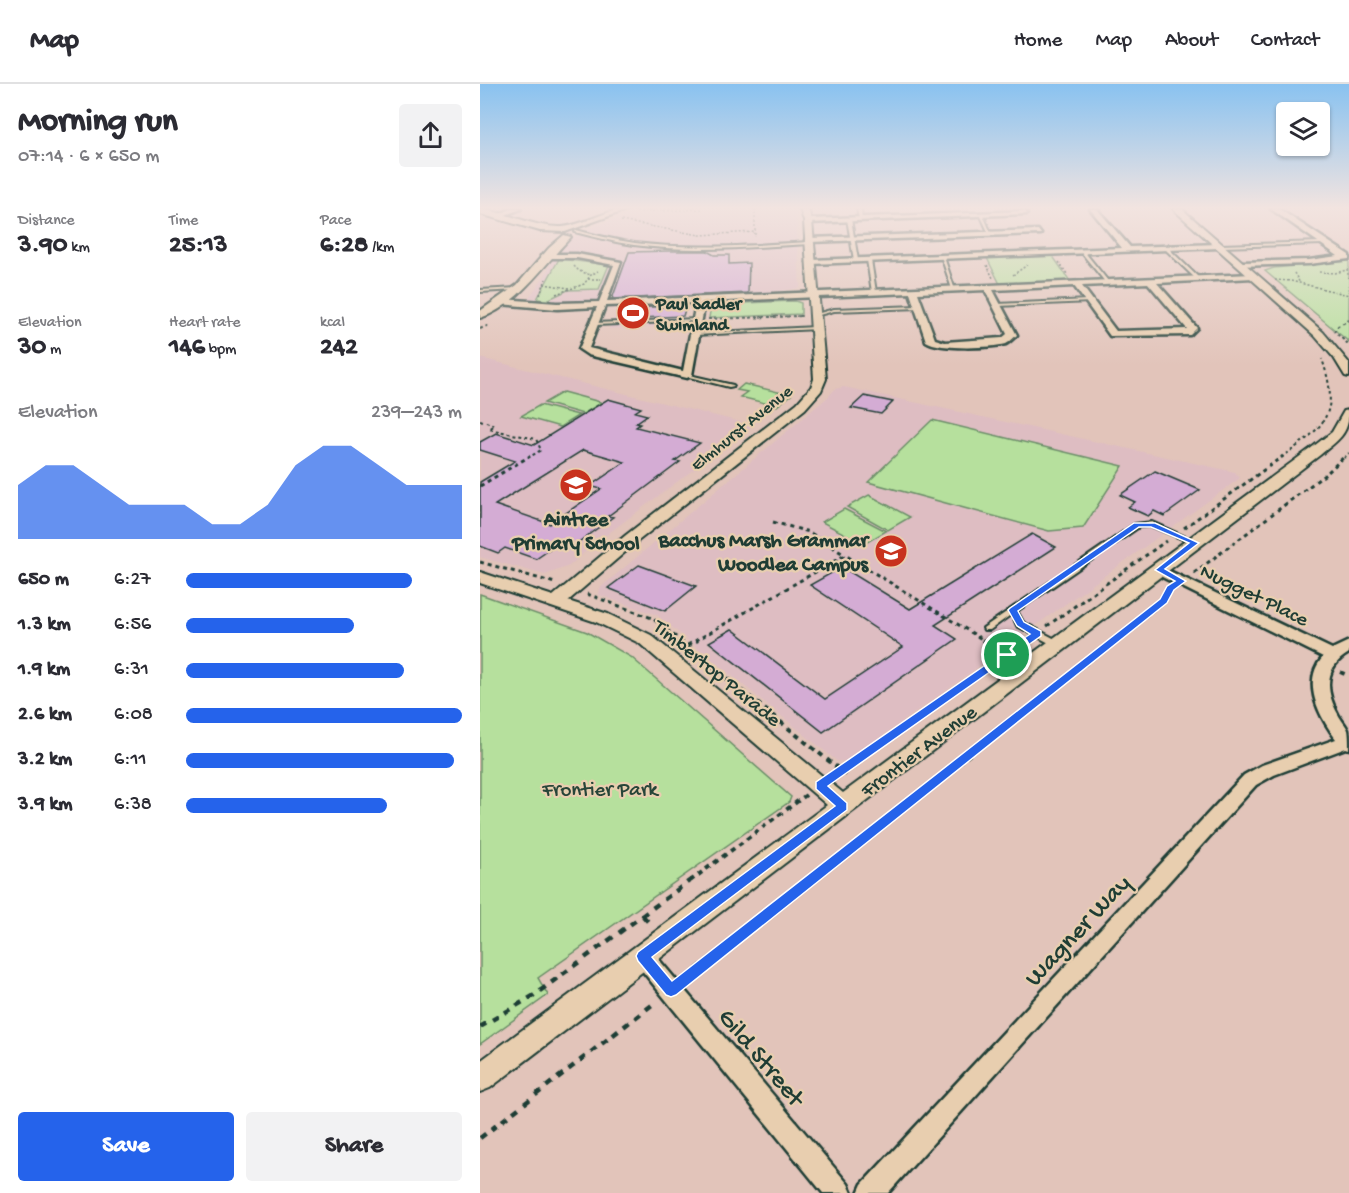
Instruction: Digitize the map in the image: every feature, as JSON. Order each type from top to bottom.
[{"type":"street","points":[[485,322],[525,291],[542,261]]},
{"type":"street","points":[[601,261],[618,264],[584,349],[598,355],[687,375],[701,300]]},
{"type":"street","points":[[811,262],[839,261]]},
{"type":"street","points":[[1236,261],[1331,346],[1349,373]]},
{"type":"street","points":[[1240,264],[1326,261]]},
{"type":"street","name":"Elmhurst Avenue","points":[[556,602],[808,399],[817,388],[820,380],[811,262]]},
{"type":"street","points":[[480,315],[507,303],[533,274]]},
{"type":"street","points":[[507,303],[540,306],[603,304],[954,289],[992,285],[1077,284],[1253,276]]},
{"type":"street","points":[[1077,284],[1113,334],[1190,332],[1192,328],[1150,280]]},
{"type":"street","points":[[913,290],[929,340],[936,344],[949,345],[1002,342],[1011,338],[1012,335],[997,305],[992,285]]},
{"type":"street","name":"Frontier Avenue","points":[[480,1078],[1321,448],[1337,434],[1349,414]]},
{"type":"street","name":"Nugget Place","points":[[1159,570],[1332,655]]},
{"type":"street","name":"Timbertop Parade","points":[[480,577],[619,625],[645,639],[843,806]]},
{"type":"street","points":[[1348,742],[1323,704],[1322,670],[1332,655],[1349,646]]},
{"type":"street","name":"Wagner Way","points":[[871,1193],[1250,780],[1268,770],[1348,742]]},
{"type":"street","name":"Gild Street","points":[[643,956],[839,1193]]},
{"type":"lane","points":[[868,261],[874,292]]},
{"type":"lane","points":[[943,261],[954,289]]},
{"type":"lane","points":[[1089,261],[1107,282]]},
{"type":"lane","points":[[1179,261],[1197,279]]},
{"type":"lane","points":[[480,291],[518,289]]},
{"type":"lane","points":[[997,305],[1089,301]]},
{"type":"lane","points":[[695,334],[816,322],[834,310],[918,307]]},
{"type":"lane","points":[[594,324],[697,320]]},
{"type":"lane","points":[[687,375],[731,386]]},
{"type":"lane","points":[[987,628],[1137,525],[1152,524],[1195,543]]},
{"type":"lane","points":[[1013,610],[1020,624],[1059,645]]},
{"type":"path","points":[[985,261],[992,285]]},
{"type":"path","points":[[1007,278],[1021,270],[1030,261]]},
{"type":"path","points":[[1059,261],[1077,284]]},
{"type":"path","points":[[1346,261],[1349,279]]},
{"type":"path","points":[[554,295],[584,284],[591,275],[605,267]]},
{"type":"path","points":[[1021,270],[1024,275]]},
{"type":"path","points":[[1282,287],[1274,280],[1291,280],[1349,295]]},
{"type":"path","points":[[544,284],[570,288]]},
{"type":"path","points":[[540,296],[547,295]]},
{"type":"path","points":[[697,320],[816,322]]},
{"type":"path","points":[[1349,320],[1338,326],[1334,332],[1349,345]]},
{"type":"path","points":[[480,329],[485,322]]},
{"type":"path","points":[[480,1027],[533,996],[820,785],[1007,655],[1304,441],[1328,417],[1331,385],[1320,355]]},
{"type":"path","points":[[480,420],[495,425],[489,429],[536,439],[541,450],[480,486]]},
{"type":"path","points":[[480,1138],[1164,601],[1170,588],[1274,514],[1349,453]]},
{"type":"path","points":[[773,522],[809,532],[1007,655]]},
{"type":"path","points":[[687,646],[845,555]]},
{"type":"shaded area","points":[[552,261],[799,261],[800,288],[761,294],[544,303],[526,301],[545,276]]},
{"type":"shaded area","points":[[687,305],[683,326],[609,329],[618,308]]},
{"type":"shaded area","name":"Aintree Primary School","points":[[480,358],[753,425],[593,545],[569,566],[545,575],[480,557]]},
{"type":"shaded area","name":"Bacchus Marsh Grammar Woodlea Campus","points":[[844,387],[1235,472],[1240,478],[848,761],[837,761],[657,615],[599,595],[600,588],[835,389]]},
{"type":"green space","points":[[558,261],[609,265],[599,289],[568,290],[547,300],[537,299]]},
{"type":"green space","points":[[988,261],[1056,261],[1070,281],[1000,284]]},
{"type":"green space","points":[[1349,261],[1349,342],[1265,271],[1274,268]]},
{"type":"green space","points":[[795,301],[801,303],[801,314],[709,318],[711,306],[715,304]]},
{"type":"green space","points":[[744,384],[791,395],[777,406],[740,397],[747,392],[737,390]]},
{"type":"green space","points":[[563,392],[601,403],[583,414],[544,403]]},
{"type":"green space","points":[[540,405],[579,415],[560,427],[521,416]]},
{"type":"green space","points":[[932,420],[1123,466],[1083,528],[1049,531],[868,482]]},
{"type":"green space","points":[[869,495],[910,517],[888,530],[847,507]]},
{"type":"green space","points":[[844,509],[886,531],[864,544],[822,522]]},
{"type":"green space","name":"Frontier Park","points":[[480,594],[587,632],[631,657],[791,797],[789,802],[538,978],[548,995],[480,1044]]},
{"type":"building","points":[[626,261],[729,261],[729,264],[749,263],[748,293],[612,299]]},
{"type":"building","points":[[686,306],[683,316],[618,319],[622,308]]},
{"type":"building","points":[[864,396],[893,402],[881,414],[851,408]]},
{"type":"building","points":[[608,399],[641,408],[635,412],[647,415],[636,423],[640,424],[636,427],[700,443],[675,461],[680,462],[608,516],[613,517],[569,549],[558,544],[536,559],[505,548],[498,553],[480,546],[480,482],[515,461],[480,450],[480,442],[496,433],[534,445]],"holes":[[[583,450],[625,462],[590,486],[601,489],[550,524],[495,505]]]},
{"type":"building","points":[[1155,471],[1200,490],[1164,516],[1154,511],[1148,516],[1128,507],[1135,502],[1120,495]]},
{"type":"building","points":[[1032,534],[1056,547],[935,625],[957,639],[823,732],[709,642],[732,629],[825,699],[903,647],[810,585],[842,567],[910,609]]},
{"type":"building","points":[[639,565],[696,586],[665,611],[608,588]]},
{"type":"place","name":"Paul Sadler Swimland","points":[[633,313]]},
{"type":"place","name":"Aintree Primary School","points":[[576,485]]},
{"type":"place","name":"Bacchus Marsh Grammar Woodlea Campus","points":[[891,551]]},
{"type":"route","points":[[1152,524],[1195,543],[1159,570],[1182,581],[1170,588],[1164,601],[671,990],[643,956],[843,806],[820,785],[1007,655],[1037,633],[1020,624],[1013,610],[1137,525],[1152,524]]}]
